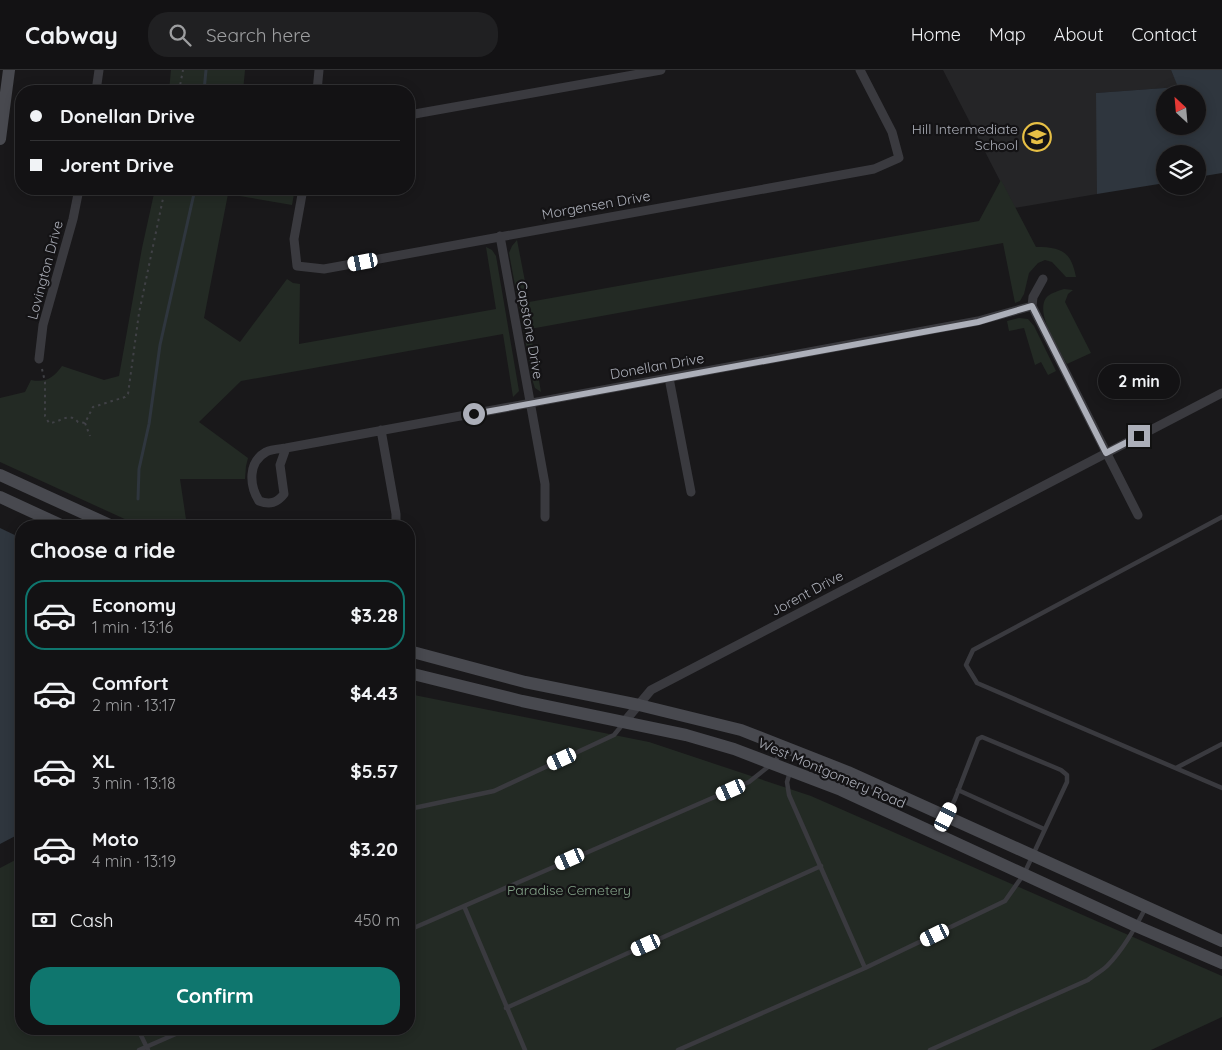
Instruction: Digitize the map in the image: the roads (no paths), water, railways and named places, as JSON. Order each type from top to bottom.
[{"type":"main road","points":[[0,139],[9,70]]},
{"type":"main road","points":[[0,475],[99,520]]},
{"type":"main road","points":[[0,497],[50,520]]},
{"type":"main road","name":"West Montgomery Road","points":[[415,653],[525,682],[639,705],[741,730],[848,772],[1145,908],[1222,941]]},
{"type":"main road","name":"West Montgomery Road","points":[[415,674],[522,701],[686,734],[734,749],[841,790],[1136,926],[1222,963]]},
{"type":"street","points":[[97,85],[99,70]]},
{"type":"street","points":[[318,85],[319,70]]},
{"type":"street","points":[[415,115],[661,70]]},
{"type":"street","name":"Morgensen Drive","points":[[302,195],[294,239],[297,266],[324,269],[874,169],[899,158],[892,132],[860,70]]},
{"type":"street","name":"Lovington Drive","points":[[39,359],[43,325],[68,238],[78,195]]},
{"type":"street","name":"Capstone Drive","points":[[500,236],[545,484],[545,517]]},
{"type":"street","points":[[1043,279],[1033,297],[1032,306],[1138,515]]},
{"type":"street","name":"Donellan Drive","points":[[286,448],[280,465],[284,494],[278,501],[268,504],[259,501],[253,492],[252,472],[257,458],[268,451],[978,322],[1032,306]]},
{"type":"street","points":[[669,378],[691,492]]},
{"type":"street","name":"Jorent Drive","points":[[626,722],[651,690],[1222,393]]},
{"type":"street","points":[[381,430],[396,520]]},
{"type":"lane","points":[[1222,517],[973,650],[966,665],[976,683],[1222,788]]},
{"type":"lane","name":"Jorent Drive","points":[[415,808],[494,791],[614,735],[626,722]]},
{"type":"lane","points":[[678,1050],[865,968],[1004,901],[1024,874],[1067,782],[1067,775],[1061,770],[982,736],[978,739],[946,817]]},
{"type":"lane","points":[[1176,768],[1222,744]]},
{"type":"lane","points":[[415,927],[749,782],[773,763],[786,747]]},
{"type":"lane","points":[[790,770],[787,782],[789,795],[865,968]]},
{"type":"lane","points":[[958,790],[1044,829]]},
{"type":"lane","points":[[506,1008],[820,866]]},
{"type":"lane","points":[[464,906],[525,1050]]},
{"type":"lane","points":[[930,1050],[1088,980],[1107,966],[1136,926],[1145,908]]},
{"type":"lane","points":[[141,1035],[148,1048]]},
{"type":"lane","points":[[139,1050],[148,1048],[175,1035]]},
{"type":"waterway","points":[[205,85],[206,70]]},
{"type":"waterway","points":[[138,499],[139,469],[149,424],[160,345],[194,195]]},
{"type":"place","name":"Hill Intermediate School","points":[[1037,137]]},
{"type":"park label","name":"Paradise Cemetery","points":[[569,890]]}]
